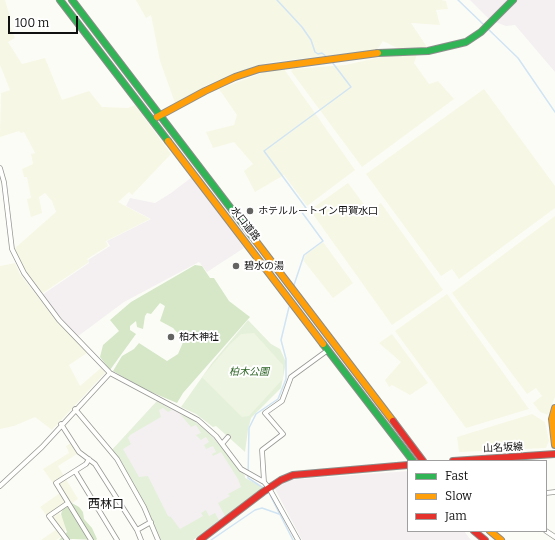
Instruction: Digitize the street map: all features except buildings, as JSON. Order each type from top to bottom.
[{"type":"main road","name":"水口道路","points":[[60,0],[412,460]]},
{"type":"main road","name":"水口道路","points":[[72,0],[422,460]]},
{"type":"main road","points":[[151,119],[160,116],[205,91],[235,77],[259,69],[391,52],[440,50],[466,42],[486,27],[513,0]]},
{"type":"main road","points":[[555,408],[552,419],[555,445]]},
{"type":"main road","name":"山名坂線","points":[[474,460],[555,454]]},
{"type":"main road","points":[[200,540],[269,488],[287,477],[303,473],[407,465]]},
{"type":"main road","points":[[475,532],[485,540]]},
{"type":"main road","points":[[487,532],[497,540]]},
{"type":"main road","points":[[491,532],[501,540]]},
{"type":"street","points":[[0,170],[12,248],[24,273],[67,329],[110,373],[198,420],[222,444],[246,473],[264,482],[269,488],[298,540]]},
{"type":"street","points":[[264,482],[262,450],[283,434],[265,413],[282,401],[291,376],[328,350]]},
{"type":"street","points":[[0,486],[42,447],[61,424],[110,373]]},
{"type":"street","points":[[76,409],[116,459],[151,522],[158,540]]},
{"type":"street","points":[[61,424],[79,452],[95,464],[137,530],[141,540]]},
{"type":"street","points":[[222,444],[228,437]]},
{"type":"street","points":[[89,459],[86,464],[56,483],[91,540]]},
{"type":"street","points":[[76,470],[118,540]]},
{"type":"street","points":[[67,540],[49,516],[68,503]]},
{"type":"street","points":[[137,530],[151,522]]},
{"type":"shaded area","points":[[470,0],[555,0],[555,72],[515,25],[506,26],[490,20]]},
{"type":"shaded area","points":[[192,177],[244,248],[207,272],[199,262],[124,302],[77,337],[42,295],[89,263],[88,260],[110,246],[107,241],[151,219],[126,206],[130,198],[155,203]]},
{"type":"shaded area","points":[[157,401],[193,420],[216,440],[245,476],[245,478],[263,488],[193,540],[160,540],[142,501],[111,451]]},
{"type":"shaded area","points":[[407,471],[407,532],[465,532],[471,540],[302,540],[275,489],[290,480]]},
{"type":"green space","points":[[0,0],[5,0],[10,17],[7,19],[15,38],[8,42],[22,64],[45,58],[62,100],[89,91],[102,107],[128,108],[135,105],[171,154],[132,195],[129,192],[118,202],[150,219],[106,241],[108,246],[87,259],[89,262],[43,293],[27,275],[14,249],[56,212],[52,201],[45,193],[39,197],[42,213],[31,217],[27,199],[31,198],[27,177],[24,177],[22,169],[33,164],[31,154],[35,153],[24,132],[21,133],[19,131],[0,137],[1,93],[10,90],[0,65]]},
{"type":"green space","points":[[136,0],[441,0],[446,1],[448,9],[436,10],[440,25],[411,23],[427,47],[397,48],[383,41],[377,50],[272,62],[252,67],[211,83],[175,103],[160,61],[151,15],[146,18]]},
{"type":"green space","points":[[417,55],[414,63],[429,84],[438,81],[454,99],[362,167],[291,71],[293,69],[345,65],[386,56]]},
{"type":"green space","points":[[284,69],[355,170],[307,206],[284,175],[255,192],[244,171],[253,164],[234,142],[213,148],[206,132],[234,125],[237,115],[219,89],[267,71]]},
{"type":"green space","points":[[484,89],[555,186],[555,208],[459,279],[452,269],[441,276],[366,174]]},
{"type":"green space","points":[[348,183],[369,211],[381,203],[443,290],[392,325],[310,210]]},
{"type":"green space","points":[[555,216],[555,397],[548,415],[540,412],[533,403],[542,396],[536,388],[527,394],[452,293]]},
{"type":"green space","points":[[323,242],[353,283],[333,298],[303,260],[306,254]]},
{"type":"green space","points":[[15,263],[20,274],[48,310],[87,353],[69,365],[80,386],[102,367],[105,373],[52,430],[35,417],[14,426],[0,429],[0,266]]},
{"type":"green space","name":"柏木神社","points":[[195,265],[202,266],[210,278],[214,278],[229,301],[250,317],[183,393],[177,403],[144,389],[113,371],[122,356],[134,349],[139,343],[167,361],[178,354],[184,340],[173,328],[160,321],[165,306],[160,303],[151,314],[147,313],[145,316],[143,329],[137,327],[136,321],[130,326],[130,330],[136,334],[110,370],[100,357],[103,345],[119,331],[110,320],[131,302]]},
{"type":"green space","points":[[447,294],[529,409],[466,428],[395,331]]},
{"type":"green space","name":"柏木公園","points":[[248,320],[271,344],[280,349],[286,362],[281,388],[251,418],[245,452],[216,426],[213,427],[196,414],[181,407],[212,363]]},
{"type":"green space","points":[[254,333],[283,365],[283,379],[249,416],[242,417],[202,377],[229,345],[241,334]]},
{"type":"green space","points":[[392,334],[428,383],[410,395],[392,385],[389,387],[385,380],[401,362],[379,343]]},
{"type":"green space","points":[[157,401],[172,410],[168,412],[163,408],[159,410],[161,417],[130,435],[128,438],[131,444],[123,449],[139,477],[148,476],[168,516],[171,517],[180,529],[203,516],[201,513],[206,510],[209,516],[215,513],[219,520],[193,540],[160,540],[142,501],[111,451]]},
{"type":"green space","points":[[180,414],[193,420],[207,431],[245,476],[245,478],[264,488],[225,516],[218,503],[230,496],[228,494],[241,487],[238,479],[221,452],[213,456],[212,454],[216,452],[213,446],[206,449],[204,445],[209,442],[206,437],[201,440],[196,435],[201,433],[196,425],[191,427]]},
{"type":"green space","points":[[532,414],[545,422],[549,441],[546,448],[459,452],[457,437]]},
{"type":"green space","points":[[71,443],[77,454],[58,466],[78,499],[59,513],[67,523],[64,535],[56,540],[41,540],[57,529],[40,507],[60,493],[43,469],[69,453],[66,446]]},
{"type":"green space","points":[[70,502],[79,507],[83,512],[84,519],[92,528],[97,539],[96,540],[59,540],[67,532],[61,514],[65,503]]},
{"type":"waterway","points":[[277,0],[302,27],[311,40],[315,52],[318,54],[322,53],[328,58]]},
{"type":"waterway","points":[[458,0],[484,25]]},
{"type":"waterway","points":[[487,28],[518,58],[555,112]]},
{"type":"waterway","points":[[294,285],[304,255],[323,241],[301,211],[306,208],[264,151],[351,87],[332,62]]},
{"type":"waterway","points":[[265,489],[248,478],[249,428],[256,414],[278,399],[286,379],[286,359],[281,340],[289,307]]},
{"type":"waterway","points":[[268,491],[293,540]]},
{"type":"waterway","points":[[211,540],[255,510],[262,508],[279,514]]},
{"type":"traffic: fast","points":[[60,0],[168,141]]},
{"type":"traffic: fast","points":[[72,0],[255,240]]},
{"type":"traffic: fast","points":[[378,53],[428,51],[466,42],[481,32],[513,0]]},
{"type":"traffic: fast","points":[[323,344],[412,460]]},
{"type":"traffic: slow","points":[[157,117],[205,91],[235,77],[259,69],[378,53]]},
{"type":"traffic: slow","points":[[168,141],[323,344]]},
{"type":"traffic: slow","points":[[255,240],[393,421]]},
{"type":"traffic: slow","points":[[555,408],[552,419],[555,445]]},
{"type":"traffic: slow","points":[[491,532],[501,540]]},
{"type":"traffic: jam","points":[[393,421],[422,460]]},
{"type":"traffic: jam","points":[[468,460],[555,454]]},
{"type":"traffic: jam","points":[[200,540],[263,492],[281,480],[293,475],[407,465]]},
{"type":"traffic: jam","points":[[475,532],[485,540]]},
{"type":"place","name":"ホテルルートイン甲賀水口","points":[[250,211]]},
{"type":"place","name":"碧水の湯","points":[[236,266]]},
{"type":"place","name":"柏木神社","points":[[171,337]]},
{"type":"district","name":"西林口","points":[[106,505]]}]
